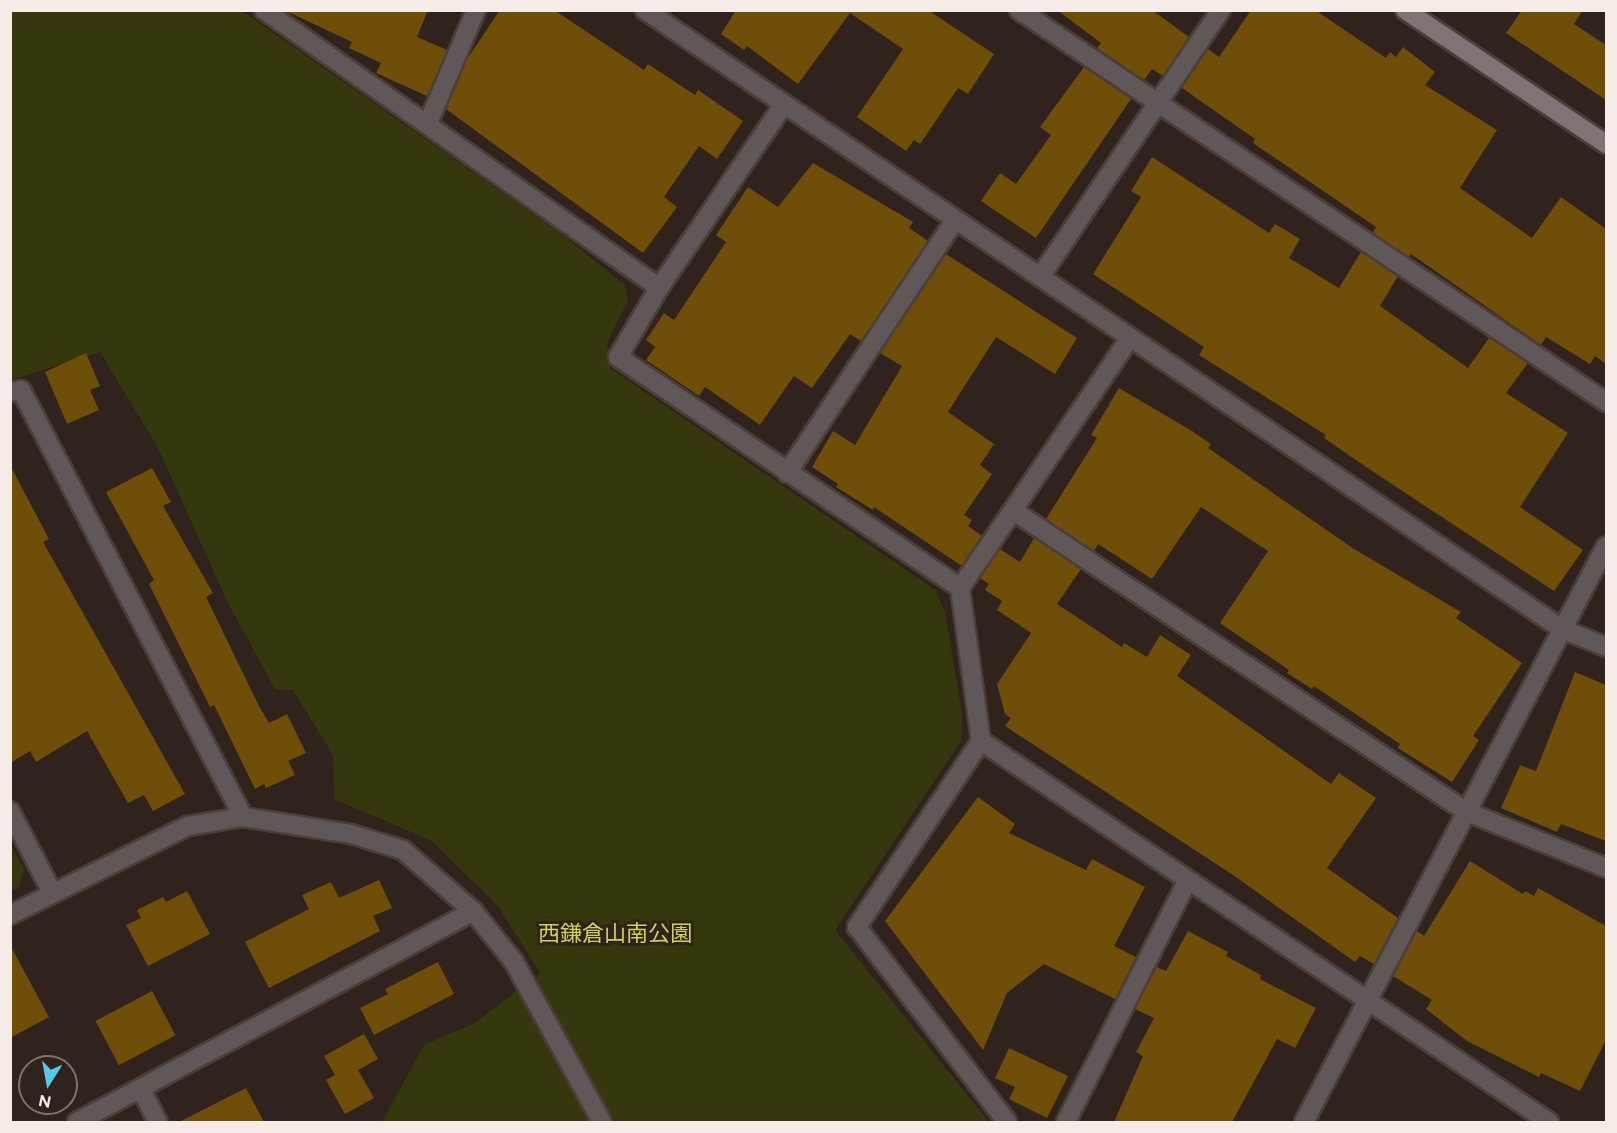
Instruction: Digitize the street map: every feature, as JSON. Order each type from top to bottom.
[{"type":"street","points":[[264,10],[428,123],[659,288]]},
{"type":"street","points":[[428,123],[476,10]]},
{"type":"street","points":[[645,10],[1562,630],[1606,646]]},
{"type":"street","points":[[1019,10],[1606,402]]},
{"type":"street","points":[[1040,277],[1221,10]]},
{"type":"street","points":[[1405,10],[1606,144]]},
{"type":"street","points":[[784,104],[659,288],[618,357],[960,588]]},
{"type":"street","points":[[787,473],[955,220]]},
{"type":"street","points":[[1006,1122],[857,927],[981,741],[960,588],[1015,512],[1131,338]]},
{"type":"street","points":[[10,392],[21,390],[243,817]]},
{"type":"street","points":[[1015,512],[1467,812],[1606,868]]},
{"type":"street","points":[[1304,1122],[1606,546]]},
{"type":"street","points":[[981,741],[1549,1122]]},
{"type":"street","points":[[10,811],[52,892]]},
{"type":"street","points":[[10,915],[188,826],[243,817],[351,834],[403,850],[473,911],[514,962],[602,1122]]},
{"type":"street","points":[[1066,1122],[1187,881]]},
{"type":"street","points":[[77,1122],[473,911]]},
{"type":"street","points":[[141,1089],[158,1122]]},
{"type":"green space","name":"西鎌倉山南公園","points":[[11,11],[242,11],[563,235],[625,285],[628,301],[607,343],[610,368],[935,590],[945,611],[962,714],[961,741],[835,930],[989,1122],[382,1122],[424,1045],[475,1023],[540,973],[498,906],[430,840],[334,799],[333,755],[293,690],[275,689],[229,605],[157,446],[100,352],[11,380]]},
{"type":"green space","points":[[10,843],[24,869],[19,887],[11,891]]},
{"type":"building","points":[[284,10],[428,10],[417,37],[447,50],[427,96],[376,73],[381,63],[349,48],[352,42]]},
{"type":"building","points":[[500,10],[554,10],[644,70],[648,64],[695,95],[698,90],[743,121],[717,159],[699,146],[664,197],[677,207],[643,253],[446,109],[467,59]]},
{"type":"building","points":[[736,10],[928,10],[994,54],[968,94],[958,88],[920,144],[914,140],[906,151],[857,117],[903,49],[850,13],[798,84],[747,46],[744,50],[721,34]]},
{"type":"building","points":[[1057,10],[1152,10],[1189,37],[1163,76],[1152,69],[1144,80],[1097,48],[1101,43]]},
{"type":"building","points":[[1251,10],[1315,10],[1386,58],[1390,52],[1396,57],[1403,47],[1435,72],[1425,85],[1497,130],[1460,188],[1532,238],[1561,197],[1606,229],[1606,364],[1595,356],[1590,364],[1546,337],[1541,345],[1411,254],[1409,257],[1373,233],[1376,227],[1253,143],[1255,139],[1182,88],[1208,49],[1219,57]]},
{"type":"building","points":[[1522,10],[1583,10],[1574,24],[1606,45],[1606,100],[1506,33]]},
{"type":"building","points":[[1084,67],[1131,99],[1036,238],[981,201],[1000,173],[1016,184],[1051,135],[1040,127]]},
{"type":"building","points":[[1152,157],[1269,233],[1275,224],[1300,239],[1289,258],[1339,288],[1361,252],[1398,276],[1380,306],[1468,368],[1489,338],[1528,363],[1506,393],[1568,433],[1520,507],[1583,550],[1554,591],[1372,471],[1324,438],[1326,435],[1199,355],[1204,347],[1093,274],[1141,197],[1131,191]]},
{"type":"building","points":[[813,163],[913,222],[909,228],[928,241],[861,341],[850,334],[812,388],[794,376],[760,425],[705,387],[699,396],[646,360],[655,347],[646,340],[664,313],[674,320],[726,242],[716,235],[748,187],[778,207]]},
{"type":"building","points":[[946,254],[1077,338],[1055,374],[996,337],[948,412],[994,444],[980,465],[992,474],[964,515],[972,520],[968,526],[982,536],[962,566],[874,507],[873,510],[836,487],[838,484],[812,467],[833,431],[855,445],[902,366],[880,353]]},
{"type":"building","points":[[86,353],[100,386],[90,390],[99,410],[67,424],[45,372]]},
{"type":"building","points":[[1119,388],[1211,444],[1208,448],[1354,549],[1461,612],[1456,618],[1522,663],[1473,736],[1479,740],[1452,782],[1398,748],[1400,744],[1314,686],[1312,689],[1287,673],[1289,670],[1220,623],[1268,551],[1201,507],[1152,579],[1098,544],[1094,551],[1046,519],[1097,438],[1091,435]]},
{"type":"building","points":[[10,465],[49,539],[43,542],[185,794],[153,811],[144,795],[128,803],[87,731],[36,762],[30,751],[10,763]]},
{"type":"building","points":[[152,468],[171,502],[163,506],[213,593],[206,597],[259,706],[269,723],[287,714],[306,753],[288,761],[295,775],[266,788],[264,784],[255,789],[214,705],[210,707],[149,584],[154,580],[106,492]]},
{"type":"building","points":[[1034,538],[1081,569],[1057,604],[1122,647],[1124,643],[1147,657],[1160,635],[1191,655],[1177,676],[1331,784],[1339,773],[1376,798],[1327,868],[1398,918],[1374,964],[1360,956],[1355,962],[1233,875],[1005,726],[1011,718],[1005,714],[997,684],[1031,633],[997,610],[1002,601],[985,590],[989,584],[980,578],[1000,549],[1020,562]]},
{"type":"building","points":[[1575,672],[1606,685],[1606,841],[1561,824],[1557,832],[1501,808],[1520,765],[1536,771]]},
{"type":"building","points":[[978,797],[1015,824],[1009,833],[1086,870],[1092,859],[1145,887],[1114,946],[1136,957],[1115,999],[1044,964],[1007,993],[983,1050],[885,921]]},
{"type":"building","points":[[1470,861],[1523,894],[1525,891],[1534,896],[1538,888],[1606,926],[1606,1040],[1580,1091],[1541,1073],[1539,1077],[1467,1041],[1426,1009],[1432,1000],[1393,976],[1417,931],[1424,936]]},
{"type":"building","points":[[379,880],[392,908],[373,916],[380,931],[269,988],[245,942],[309,909],[302,895],[331,882],[339,898]]},
{"type":"building","points":[[187,891],[210,934],[148,966],[126,925],[141,918],[137,910],[163,897],[166,902]]},
{"type":"building","points":[[1188,931],[1228,952],[1226,956],[1261,975],[1260,979],[1316,1008],[1295,1048],[1277,1039],[1232,1122],[1114,1122],[1143,1056],[1136,1052],[1154,1018],[1135,1009],[1157,967],[1166,971]]},
{"type":"building","points":[[10,945],[49,1017],[10,1038]]},
{"type":"building","points":[[438,962],[454,994],[374,1035],[360,1008],[388,994],[385,989]]},
{"type":"building","points":[[152,991],[175,1035],[119,1065],[95,1021]]},
{"type":"building","points":[[364,1034],[378,1059],[358,1070],[374,1098],[345,1114],[326,1080],[335,1075],[324,1056]]},
{"type":"building","points":[[1009,1048],[1068,1076],[1047,1118],[1009,1099],[1015,1087],[995,1078]]},
{"type":"building","points":[[246,1088],[264,1122],[179,1122]]}]
